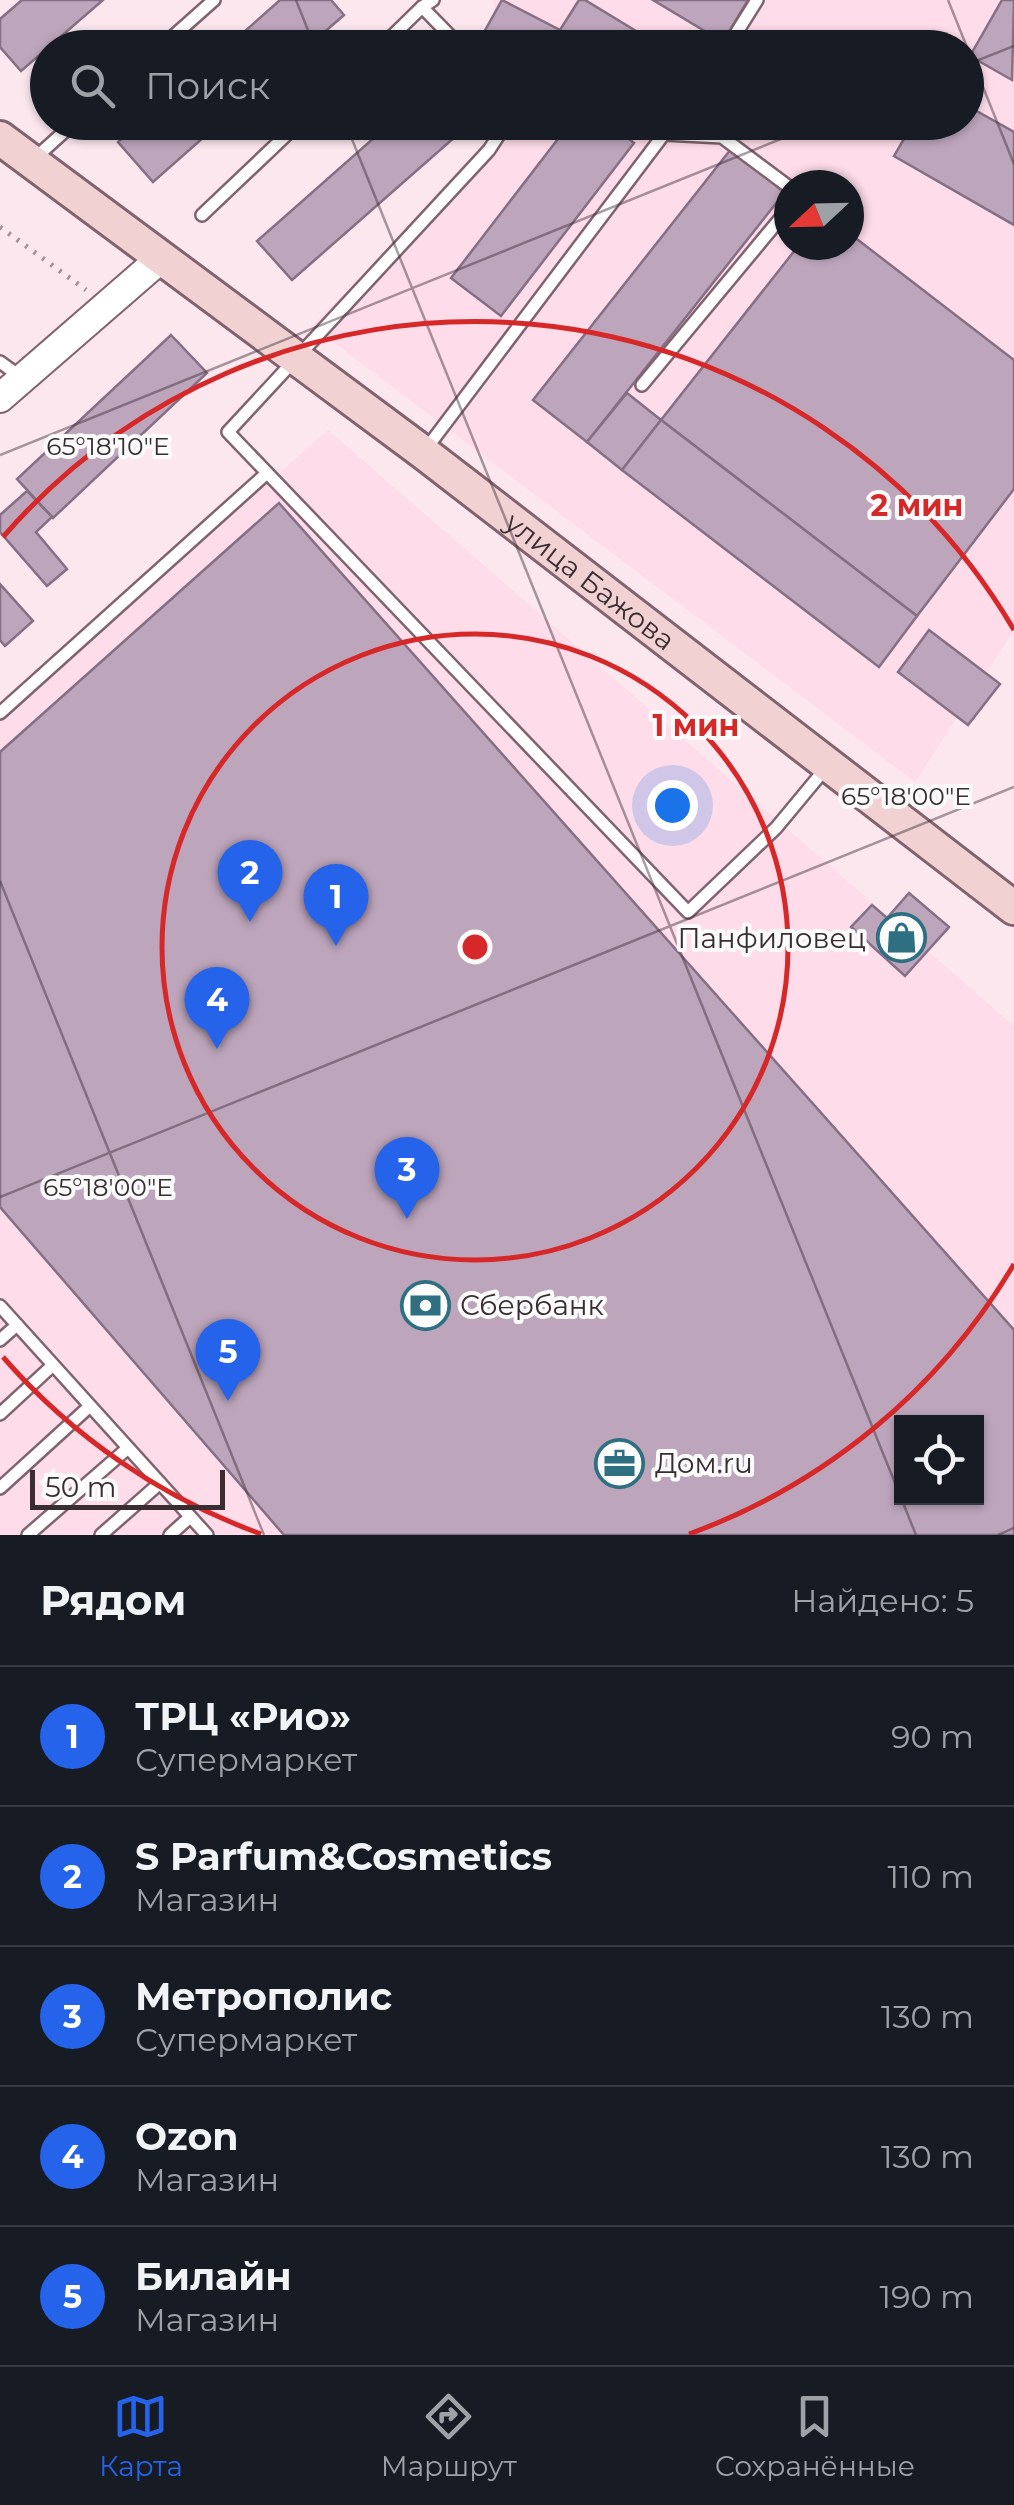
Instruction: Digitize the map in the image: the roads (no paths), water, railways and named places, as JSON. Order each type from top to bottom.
[{"type":"main road","name":"улица Бажова","points":[[0,138],[158,260],[424,453],[1014,908]]},
{"type":"street","points":[[0,398],[11,370],[106,305],[158,260]]},
{"type":"lane","points":[[180,30],[214,0]]},
{"type":"lane","points":[[738,30],[756,0]]},
{"type":"lane","points":[[400,30],[428,4],[448,30]]},
{"type":"lane","points":[[30,162],[55,140]]},
{"type":"lane","points":[[202,215],[281,140]]},
{"type":"lane","points":[[495,140],[228,432],[688,912],[776,828],[828,766]]},
{"type":"lane","points":[[424,453],[659,140]]},
{"type":"lane","points":[[726,140],[774,177]]},
{"type":"lane","points":[[642,386],[774,226]]},
{"type":"lane","points":[[0,714],[268,473]]},
{"type":"lane","points":[[0,1306],[207,1535]]},
{"type":"lane","points":[[0,1340],[17,1324]]},
{"type":"lane","points":[[0,1414],[53,1365]]},
{"type":"lane","points":[[0,1488],[90,1406]]},
{"type":"lane","points":[[28,1535],[128,1448]]},
{"type":"lane","points":[[101,1535],[160,1483]]},
{"type":"lane","points":[[170,1535],[190,1517]]},
{"type":"place","name":"S Parfum&Cosmetics","points":[[250,922]]},
{"type":"place","name":"Панфиловец","points":[[901,938]]},
{"type":"place","name":"ТРЦ «Рио»","points":[[336,946]]},
{"type":"place","name":"Ozon","points":[[217,1049]]},
{"type":"place","name":"Метрополис","points":[[407,1219]]},
{"type":"place","name":"Сбербанк","points":[[425,1305]]},
{"type":"place","name":"Билайн","points":[[228,1401]]},
{"type":"place","name":"Дом.ru","points":[[620,1463]]}]
